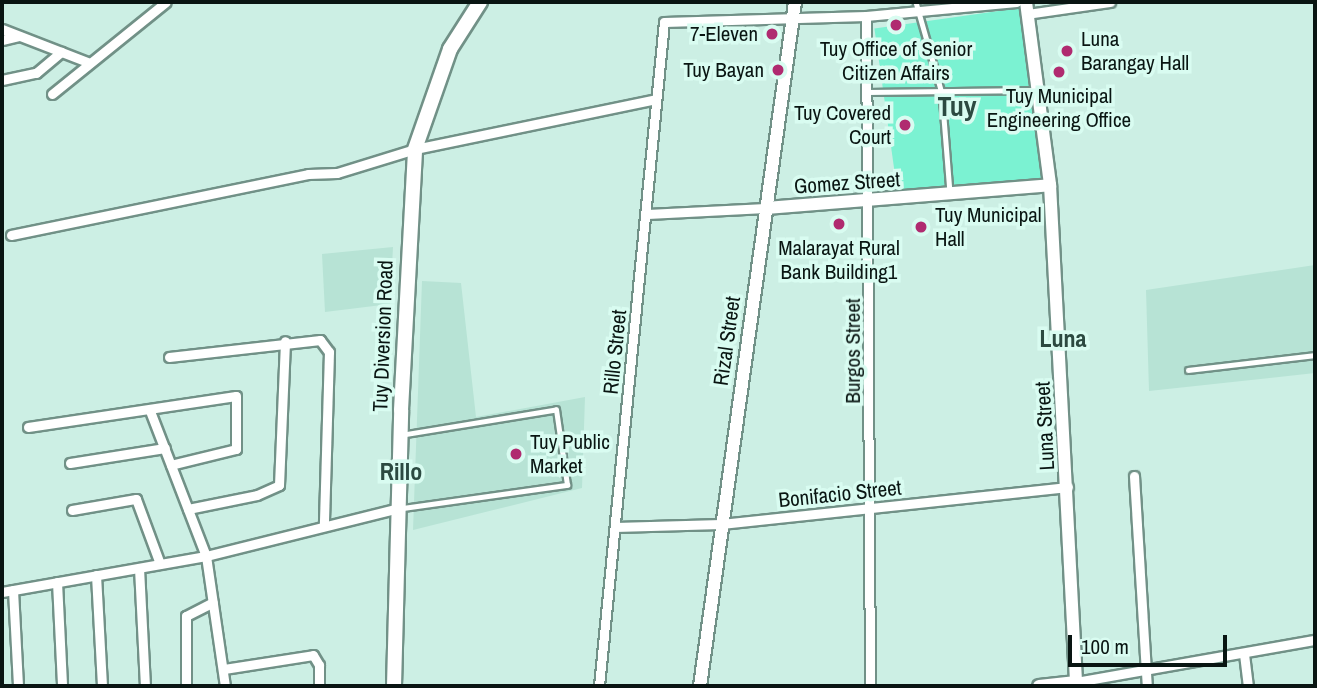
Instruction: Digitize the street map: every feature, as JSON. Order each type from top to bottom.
[{"type":"main road","name":"Tuy Diversion Road","points":[[394,686],[400,436],[415,149],[450,49],[478,3]]},
{"type":"street","points":[[52,94],[166,2]]},
{"type":"street","name":"Rizal Street","points":[[700,686],[796,2]]},
{"type":"street","points":[[793,18],[866,16],[916,6],[1016,2]]},
{"type":"street","points":[[1027,8],[1110,2]]},
{"type":"street","name":"Luna Street","points":[[1027,8],[1050,185],[1068,487],[1076,684]]},
{"type":"street","name":"Burgos Street","points":[[866,16],[870,201],[870,686]]},
{"type":"street","name":"Rillo Street","points":[[599,686],[664,22],[793,18]]},
{"type":"street","points":[[2,29],[90,63]]},
{"type":"street","points":[[2,40],[19,36]]},
{"type":"street","points":[[2,80],[36,73],[61,52]]},
{"type":"street","points":[[10,235],[308,174],[337,173],[415,149],[656,99]]},
{"type":"street","name":"Gomez Street","points":[[647,214],[870,201],[1050,185]]},
{"type":"street","points":[[169,357],[285,341],[320,340],[329,352],[324,526]]},
{"type":"street","points":[[188,509],[257,495],[279,485],[285,341]]},
{"type":"street","points":[[29,427],[236,396],[236,449],[171,465]]},
{"type":"street","points":[[150,411],[206,556],[225,686]]},
{"type":"street","points":[[70,463],[164,448]]},
{"type":"street","points":[[1134,476],[1147,686]]},
{"type":"street","name":"Bonifacio Street","points":[[615,527],[721,524],[1068,487]]},
{"type":"street","points":[[72,510],[136,499],[160,564]]},
{"type":"street","points":[[2,592],[206,556],[398,508]]},
{"type":"street","points":[[139,568],[145,686]]},
{"type":"street","points":[[96,575],[102,686]]},
{"type":"street","points":[[57,582],[62,686]]},
{"type":"street","points":[[13,590],[18,686]]},
{"type":"street","points":[[186,686],[186,616],[213,602]]},
{"type":"street","points":[[1039,686],[1076,684],[1315,640]]},
{"type":"street","points":[[1244,654],[1248,686]]},
{"type":"street","points":[[224,669],[313,655],[319,665],[319,686]]},
{"type":"lane","points":[[916,6],[942,93],[950,194]]},
{"type":"lane","points":[[869,92],[1037,90]]},
{"type":"lane","points":[[1188,370],[1315,355]]},
{"type":"lane","points":[[398,508],[567,485],[556,410],[400,436]]},
{"type":"shaded area","points":[[393,247],[390,304],[325,312],[322,254]]},
{"type":"shaded area","points":[[1315,265],[1315,373],[1149,391],[1146,290]]},
{"type":"shaded area","name":"Tuy Public Market","points":[[422,281],[461,283],[476,417],[585,397],[582,488],[413,530]]},
{"type":"green space","points":[[1020,8],[1044,180],[899,201],[874,28]]},
{"type":"place","name":"Tuy Office of Senior Citizen Affairs","points":[[896,25]]},
{"type":"place","name":"7-Eleven","points":[[772,34]]},
{"type":"place","name":"Luna Barangay Hall","points":[[1067,51]]},
{"type":"place","name":"Tuy Bayan","points":[[778,70]]},
{"type":"place","name":"Tuy Municipal Engineering Office","points":[[1059,72]]},
{"type":"place","name":"Tuy Covered Court","points":[[905,125]]},
{"type":"place","name":"Malarayat Rural Bank Building1","points":[[839,224]]},
{"type":"place","name":"Tuy Municipal Hall","points":[[921,227]]},
{"type":"place","name":"Tuy Public Market","points":[[516,454]]},
{"type":"district","name":"Tuy","points":[[957,106]]},
{"type":"district","name":"Luna","points":[[1063,339]]},
{"type":"district","name":"Rillo","points":[[401,472]]}]
